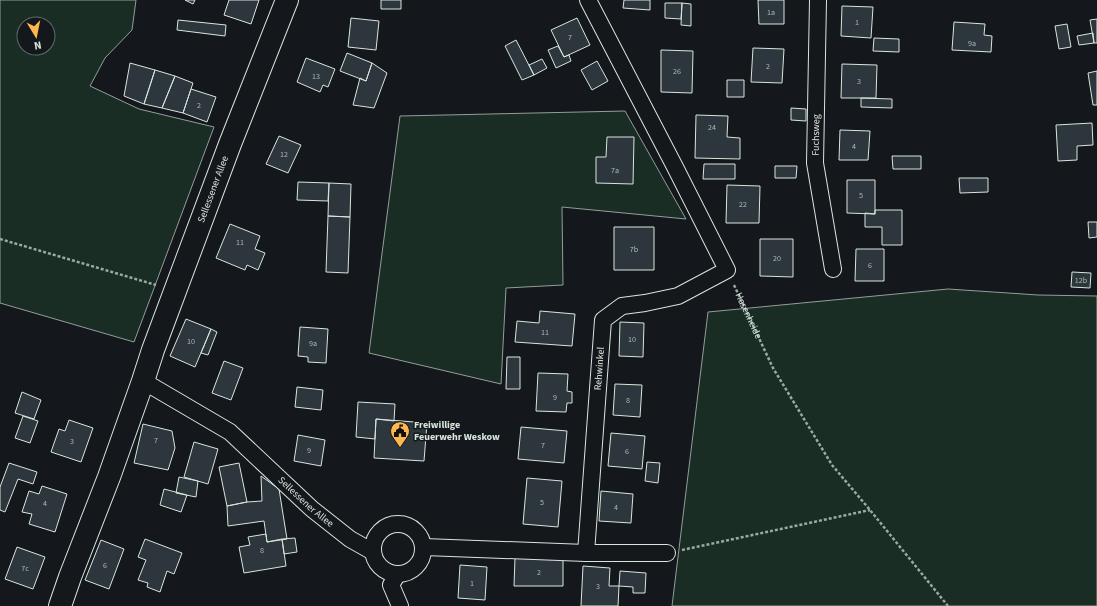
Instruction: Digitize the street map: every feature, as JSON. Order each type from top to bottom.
[{"type":"main road","name":"Sellessener Allee","points":[[60,606],[109,477],[153,350],[230,144],[287,0]]},
{"type":"street","points":[[588,0],[727,270]]},
{"type":"street","name":"Fuchsweg","points":[[818,0],[815,163],[833,269]]},
{"type":"street","name":"Rehwinkel","points":[[586,553],[603,320],[622,306],[646,303],[678,296],[727,270]]},
{"type":"street","name":"Sellessener Allee","points":[[143,381],[230,432],[312,509],[350,538],[373,552]]},
{"type":"street","points":[[396,524],[409,526],[416,531],[421,538],[424,547],[420,564],[414,570],[405,574],[397,575],[390,573],[378,565],[373,552],[374,543],[378,535],[384,529],[396,524]]},
{"type":"street","points":[[424,547],[586,553],[668,553]]},
{"type":"street","points":[[397,575],[391,585],[400,606]]},
{"type":"path","points":[[0,239],[175,291]]},
{"type":"path","name":"Hasenheide","points":[[727,270],[773,368],[832,465],[948,606]]},
{"type":"path","points":[[668,553],[870,510]]},
{"type":"green space","points":[[0,0],[136,0],[132,30],[105,58],[90,86],[139,109],[214,127],[134,342],[0,303]]},
{"type":"green space","points":[[625,111],[686,219],[562,207],[563,285],[506,288],[501,384],[369,353],[400,116]]},
{"type":"green space","points":[[948,289],[1038,295],[1097,296],[1097,606],[672,606],[708,312]]},
{"type":"building","points":[[185,0],[195,0],[193,4]]},
{"type":"building","points":[[229,0],[259,0],[251,24],[224,15]]},
{"type":"building","points":[[381,0],[401,0],[401,9],[381,9]]},
{"type":"building","points":[[624,0],[650,0],[650,10],[623,8]]},
{"type":"building","points":[[758,0],[784,0],[784,24],[759,24]]},
{"type":"building","points":[[665,3],[682,3],[681,19],[665,18]]},
{"type":"building","points":[[682,3],[691,4],[691,26],[681,25]]},
{"type":"building","points":[[842,6],[873,7],[871,38],[841,36]]},
{"type":"building","points":[[351,18],[379,21],[376,50],[348,47]]},
{"type":"building","points":[[577,18],[590,45],[564,57],[551,30]]},
{"type":"building","points":[[1097,19],[1097,43],[1094,43],[1090,20]]},
{"type":"building","points":[[178,20],[226,25],[225,36],[177,30]]},
{"type":"building","points":[[954,22],[985,24],[984,35],[992,36],[991,52],[952,50]]},
{"type":"building","points":[[1067,24],[1071,47],[1059,49],[1055,26]]},
{"type":"building","points":[[1093,33],[1094,43],[1079,45],[1077,36]]},
{"type":"building","points":[[874,38],[899,39],[899,52],[873,51]]},
{"type":"building","points":[[516,40],[534,75],[522,80],[505,46]]},
{"type":"building","points":[[558,46],[564,57],[569,55],[571,61],[556,68],[548,50]]},
{"type":"building","points":[[753,48],[784,49],[782,83],[751,82]]},
{"type":"building","points":[[661,50],[693,51],[692,93],[661,92]]},
{"type":"building","points":[[347,53],[372,63],[366,81],[340,71]]},
{"type":"building","points":[[306,58],[335,69],[328,87],[323,85],[320,92],[297,82]]},
{"type":"building","points":[[542,59],[547,68],[534,75],[529,65]]},
{"type":"building","points":[[597,61],[608,81],[592,90],[581,70]]},
{"type":"building","points":[[130,63],[155,70],[144,104],[124,96]]},
{"type":"building","points":[[372,63],[387,73],[374,108],[353,105],[360,78],[366,81]]},
{"type":"building","points":[[842,64],[877,65],[876,98],[841,98]]},
{"type":"building","points":[[155,70],[175,76],[162,108],[144,104]]},
{"type":"building","points":[[1097,71],[1097,105],[1093,105],[1088,73]]},
{"type":"building","points":[[175,76],[193,83],[183,113],[162,108]]},
{"type":"building","points":[[727,80],[744,80],[744,97],[727,97]]},
{"type":"building","points":[[191,89],[216,97],[207,122],[183,113]]},
{"type":"building","points":[[861,98],[892,99],[892,108],[861,107]]},
{"type":"building","points":[[791,108],[806,109],[806,121],[791,120]]},
{"type":"building","points":[[696,115],[728,116],[727,137],[740,138],[740,159],[695,158]]},
{"type":"building","points":[[1092,123],[1093,145],[1077,146],[1077,160],[1058,161],[1056,125]]},
{"type":"building","points":[[840,130],[870,131],[868,160],[839,160]]},
{"type":"building","points":[[279,136],[301,145],[288,173],[266,164]]},
{"type":"building","points":[[607,137],[634,137],[633,184],[596,183],[596,157],[606,157]]},
{"type":"building","points":[[892,156],[921,156],[921,169],[893,169]]},
{"type":"building","points":[[704,164],[735,164],[735,179],[703,179]]},
{"type":"building","points":[[775,166],[797,166],[796,178],[775,178]]},
{"type":"building","points":[[959,178],[988,178],[988,192],[960,193]]},
{"type":"building","points":[[847,180],[875,180],[875,214],[847,213]]},
{"type":"building","points":[[298,182],[329,183],[328,201],[297,200]]},
{"type":"building","points":[[329,183],[351,184],[350,217],[328,216]]},
{"type":"building","points":[[727,185],[760,186],[759,223],[726,223]]},
{"type":"building","points":[[875,210],[902,210],[902,245],[882,245],[882,227],[865,227],[865,213],[875,214]]},
{"type":"building","points":[[328,216],[350,217],[348,273],[326,272]]},
{"type":"building","points":[[1088,222],[1097,222],[1097,237],[1089,238]]},
{"type":"building","points":[[230,224],[260,236],[255,249],[265,253],[258,270],[247,265],[245,270],[216,258]]},
{"type":"building","points":[[614,227],[654,227],[654,270],[614,270]]},
{"type":"building","points":[[760,239],[793,239],[793,277],[760,276]]},
{"type":"building","points":[[856,249],[884,249],[884,281],[855,281]]},
{"type":"building","points":[[1072,272],[1091,273],[1090,288],[1071,287]]},
{"type":"building","points":[[540,311],[575,314],[572,346],[515,342],[517,321],[539,323]]},
{"type":"building","points":[[186,319],[211,329],[195,367],[170,356]]},
{"type":"building","points":[[620,322],[644,323],[643,357],[619,356]]},
{"type":"building","points":[[300,327],[328,329],[326,363],[308,362],[308,357],[298,356]]},
{"type":"building","points":[[211,329],[217,332],[208,355],[201,353]]},
{"type":"building","points":[[507,357],[520,357],[520,389],[506,389]]},
{"type":"building","points":[[224,361],[243,368],[231,400],[212,393]]},
{"type":"building","points":[[538,373],[568,374],[567,391],[572,392],[572,403],[567,403],[566,412],[536,411]]},
{"type":"building","points":[[615,384],[642,385],[640,417],[613,415]]},
{"type":"building","points":[[297,387],[323,390],[321,410],[295,407]]},
{"type":"building","points":[[22,392],[41,400],[34,419],[15,413]]},
{"type":"building","name":"Freiwillige Feuerwehr Weskow","points":[[358,402],[395,404],[394,421],[376,419],[375,439],[356,437]]},
{"type":"building","points":[[23,416],[38,421],[30,443],[15,438]]},
{"type":"building","name":"Freiwillige Feuerwehr Weskow","points":[[376,419],[427,423],[424,461],[374,458]]},
{"type":"building","points":[[69,420],[93,428],[81,462],[51,452],[59,429],[65,431]]},
{"type":"building","points":[[143,424],[172,431],[175,448],[168,470],[134,463]]},
{"type":"building","points":[[521,427],[567,431],[564,463],[518,459]]},
{"type":"building","points":[[611,433],[645,436],[642,469],[608,466]]},
{"type":"building","points":[[298,435],[325,440],[321,466],[294,461]]},
{"type":"building","points":[[194,442],[218,449],[208,484],[184,477]]},
{"type":"building","points":[[647,462],[660,463],[658,483],[645,481]]},
{"type":"building","points":[[9,463],[37,472],[33,484],[18,479],[5,512],[0,510],[0,487]]},
{"type":"building","points":[[239,463],[247,502],[227,506],[219,467]]},
{"type":"building","points":[[261,476],[279,489],[287,539],[267,542],[264,521],[228,526],[227,506],[262,501]]},
{"type":"building","points":[[179,477],[198,481],[196,497],[176,493]]},
{"type":"building","points":[[527,478],[562,481],[558,527],[523,524]]},
{"type":"building","points":[[42,486],[67,494],[55,532],[29,524],[32,514],[22,512],[29,491],[39,494]]},
{"type":"building","points":[[164,489],[187,495],[181,512],[160,505]]},
{"type":"building","points":[[601,491],[633,494],[631,523],[599,521]]},
{"type":"building","points":[[266,534],[267,542],[282,539],[286,566],[244,573],[239,547],[250,545],[248,537]]},
{"type":"building","points":[[295,538],[297,552],[284,554],[282,539]]},
{"type":"building","points":[[145,539],[182,553],[174,574],[167,571],[160,592],[147,587],[148,583],[138,580],[146,560],[138,557]]},
{"type":"building","points":[[101,540],[124,549],[109,589],[85,580]]},
{"type":"building","points":[[17,547],[45,557],[33,589],[5,579]]},
{"type":"building","points":[[515,558],[563,558],[563,586],[514,586]]},
{"type":"building","points":[[460,565],[487,567],[485,600],[458,598]]},
{"type":"building","points":[[583,566],[610,568],[609,586],[619,586],[618,606],[581,606]]},
{"type":"building","points":[[620,571],[646,573],[645,593],[633,593],[633,587],[619,586]]},
{"type":"place","name":"Freiwillige Feuerwehr Weskow","points":[[400,448]]}]
